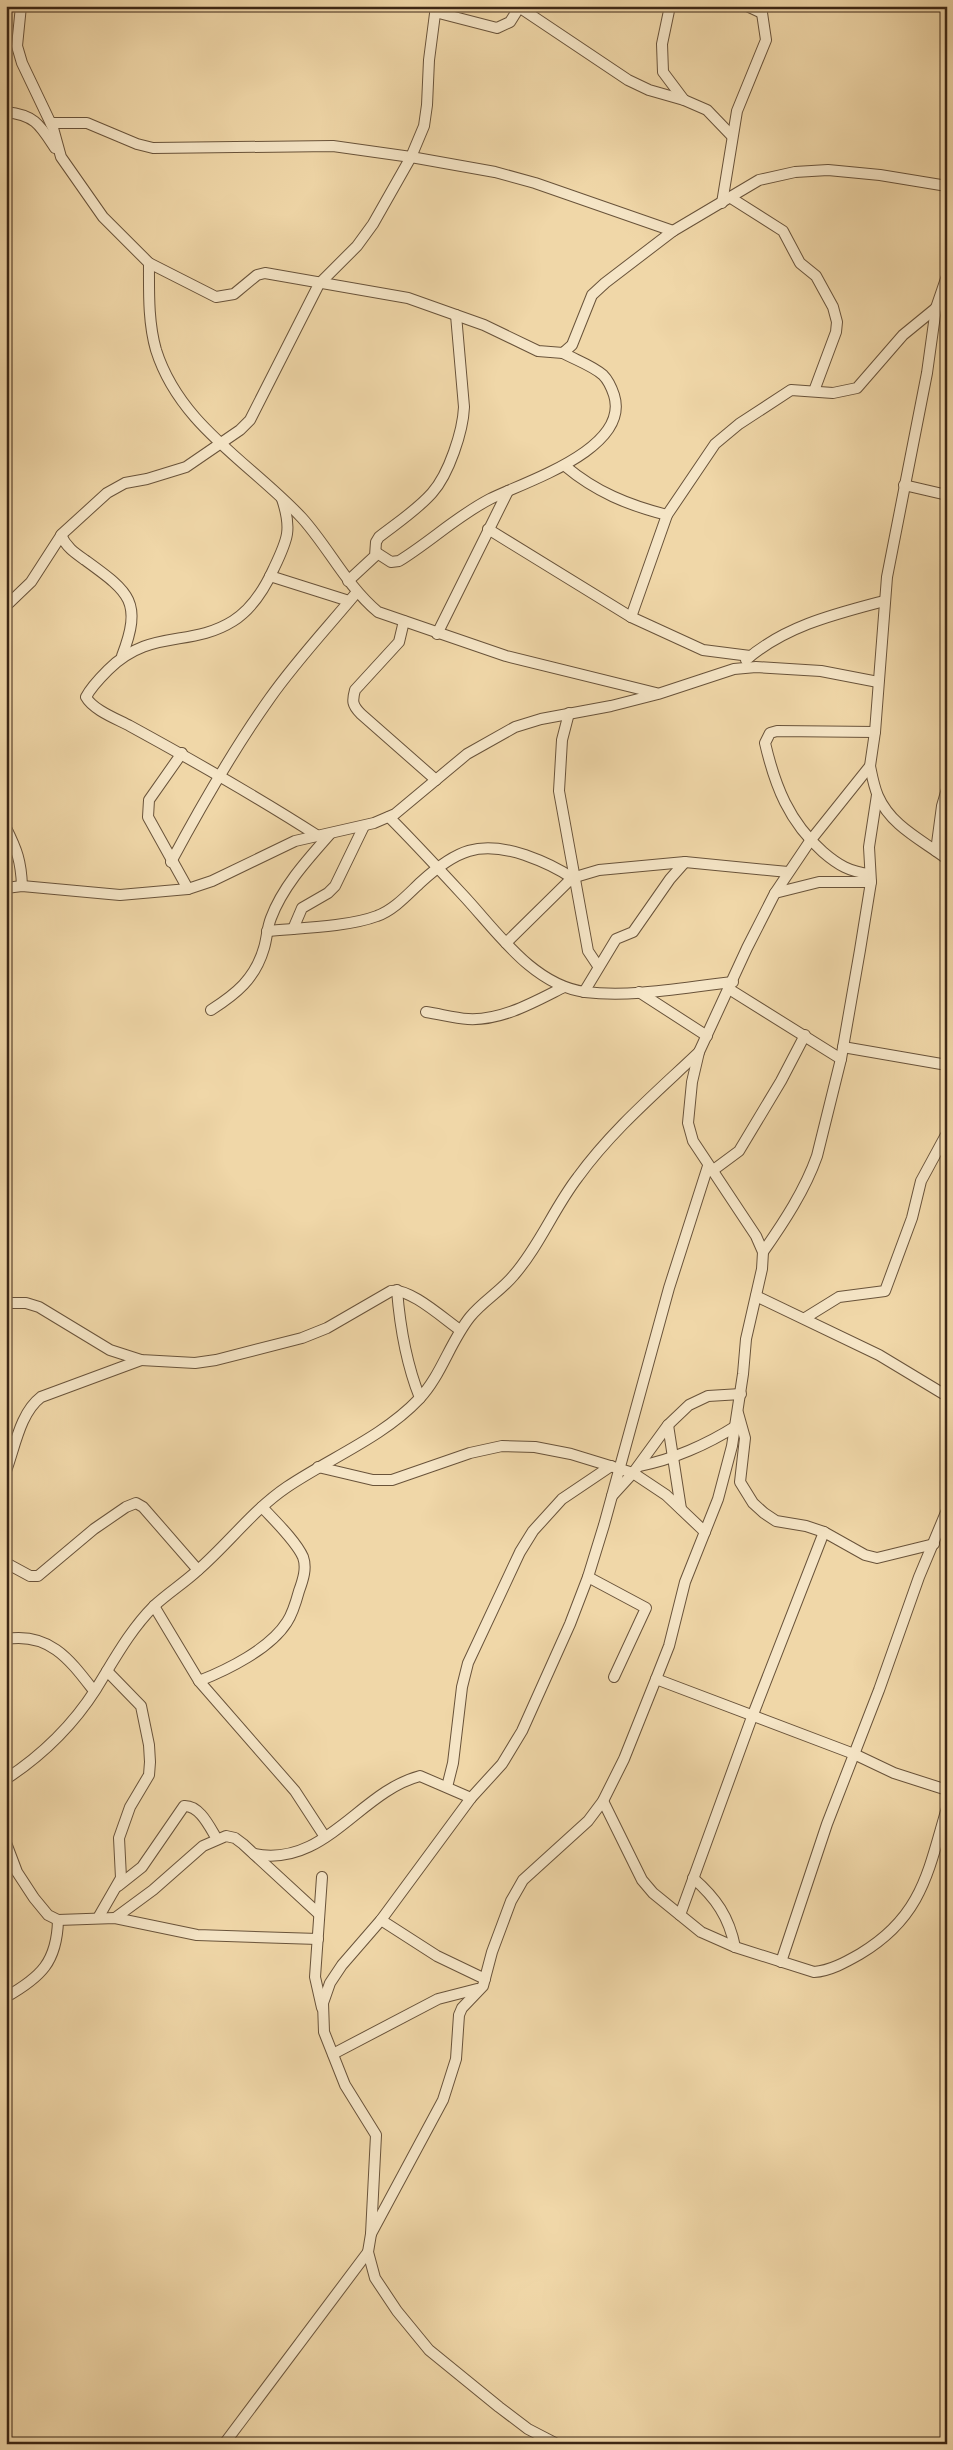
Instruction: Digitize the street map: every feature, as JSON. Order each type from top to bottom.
[{"type":"street","points":[[21,6],[16,46],[22,64],[51,123],[61,158]]},
{"type":"street","points":[[670,6],[662,44],[663,72],[684,100]]},
{"type":"street","points":[[726,201],[732,136],[737,111],[766,40],[763,10],[747,6]]},
{"type":"street","points":[[6,606],[31,582],[61,535],[107,494],[125,483],[147,480],[186,467],[218,443],[240,430],[250,420],[319,284],[357,246],[374,224],[411,157],[424,126],[435,9],[497,28],[510,22],[519,7],[628,80],[649,90],[684,100],[706,110],[732,136]]},
{"type":"street","points":[[6,112],[27,115],[34,119],[103,217],[149,263],[216,297],[234,294],[257,275],[265,273],[319,284],[408,298],[456,314],[538,351],[563,354],[603,375],[616,404],[616,413],[606,433],[565,466],[508,491],[468,512],[399,561],[392,562],[377,554]]},
{"type":"street","points":[[51,123],[87,123],[137,144],[153,148],[333,146],[411,157],[495,172],[535,183],[673,231]]},
{"type":"street","points":[[563,354],[572,346],[592,295],[673,231],[760,180],[795,172],[820,170],[880,175],[947,186]]},
{"type":"street","points":[[726,201],[782,231],[800,263],[816,276],[833,307],[837,322],[836,332],[814,391]]},
{"type":"street","points":[[149,263],[149,308],[156,350],[178,396],[218,443],[282,498],[310,527],[348,581],[378,612],[437,634],[506,656],[658,694]]},
{"type":"street","points":[[947,276],[936,308],[927,373],[904,485],[884,602],[875,732],[870,766],[883,806],[898,823],[947,859]]},
{"type":"street","points":[[631,617],[667,515],[714,444],[790,390],[845,392],[857,388],[903,335],[936,308]]},
{"type":"street","points":[[377,554],[376,542],[379,538],[434,491],[459,436],[463,422],[465,396],[456,314]]},
{"type":"street","points":[[565,466],[583,481],[610,496],[639,508],[667,515]]},
{"type":"street","points":[[904,485],[947,495]]},
{"type":"street","points":[[437,634],[508,491]]},
{"type":"street","points":[[282,498],[289,524],[286,539],[270,576],[247,611],[232,622],[210,631],[143,645],[122,656],[91,690],[87,698],[112,716],[221,775],[318,836]]},
{"type":"street","points":[[488,529],[631,617],[703,650],[750,656]]},
{"type":"street","points":[[61,535],[68,548],[118,584],[124,594],[133,620],[122,656]]},
{"type":"street","points":[[348,581],[377,554]]},
{"type":"street","points":[[270,576],[349,601]]},
{"type":"street","points":[[171,862],[221,775],[270,697],[357,592]]},
{"type":"street","points":[[734,669],[776,639],[816,620],[884,602]]},
{"type":"street","points":[[404,621],[399,642],[356,690],[352,700],[354,707],[436,780]]},
{"type":"street","points":[[6,888],[22,886],[120,895],[188,889],[212,881],[294,841],[364,826],[389,817],[467,754],[516,727],[569,713],[611,706],[658,694],[734,669],[756,667],[821,671],[878,682]]},
{"type":"street","points":[[569,713],[562,740],[559,791],[588,951],[598,966]]},
{"type":"street","points":[[870,878],[842,868],[810,841],[793,820],[781,797],[765,743],[770,733],[777,731],[875,732]]},
{"type":"street","points":[[182,753],[149,800],[147,808],[148,817],[171,862],[188,889]]},
{"type":"street","points":[[763,1252],[756,1236],[693,1141],[688,1123],[692,1082],[699,1052],[775,892],[810,841],[870,766]]},
{"type":"street","points":[[936,851],[942,806],[947,789]]},
{"type":"street","points":[[333,2054],[438,1999],[483,1986],[501,1924],[523,1880],[588,1821],[603,1802],[624,1759],[669,1646],[685,1582],[718,1498],[736,1426],[746,1339],[756,1296],[763,1252],[791,1209],[812,1171],[841,1059],[870,878],[869,847],[878,795]]},
{"type":"street","points":[[389,817],[506,943],[537,971],[564,987],[584,992],[612,994],[731,986],[841,1059]]},
{"type":"street","points":[[293,929],[302,908],[328,893],[334,886],[364,826]]},
{"type":"street","points":[[6,828],[16,847],[21,864],[22,886]]},
{"type":"street","points":[[210,1010],[234,995],[249,981],[264,948],[271,918],[294,877],[330,834]]},
{"type":"street","points":[[267,931],[293,929],[376,916],[391,909],[438,868],[473,849],[498,847],[535,858],[574,878]]},
{"type":"street","points":[[584,992],[616,939],[633,932],[670,879],[685,862]]},
{"type":"street","points":[[506,943],[574,878],[619,867],[685,862],[788,872]]},
{"type":"street","points":[[775,892],[819,882],[870,878]]},
{"type":"street","points":[[426,1012],[470,1019],[493,1016],[515,1010],[564,987]]},
{"type":"street","points":[[639,992],[707,1036]]},
{"type":"street","points":[[557,2444],[528,2429],[423,2344],[397,2311],[375,2278],[368,2252],[371,2234],[376,2135],[345,2085],[324,2032],[323,2002],[330,1983],[342,1966],[381,1920],[471,1798],[502,1764],[522,1731],[570,1624],[588,1577],[611,1496],[614,1467],[669,1288],[710,1168],[739,1151],[781,1081],[805,1035]]},
{"type":"street","points":[[843,1046],[947,1066]]},
{"type":"street","points":[[6,1779],[38,1756],[56,1738],[94,1691],[128,1637],[154,1606],[198,1570],[262,1507],[285,1488],[399,1417],[420,1398],[436,1376],[460,1330],[486,1300],[512,1278],[528,1258],[576,1179],[596,1153],[699,1052]]},
{"type":"street","points":[[806,1318],[839,1297],[884,1291],[912,1218],[921,1181],[947,1132]]},
{"type":"street","points":[[6,1302],[26,1303],[39,1307],[110,1350],[141,1360],[165,1363],[195,1363],[216,1360],[274,1346],[327,1328],[391,1291],[397,1290],[408,1293],[460,1330]]},
{"type":"street","points":[[397,1290],[399,1322],[405,1352],[420,1398]]},
{"type":"street","points":[[756,1296],[806,1318],[879,1355],[947,1396]]},
{"type":"street","points":[[6,1471],[22,1425],[33,1403],[41,1397],[141,1360]]},
{"type":"street","points":[[611,1496],[636,1470],[668,1425],[680,1412],[698,1399],[719,1394],[741,1394]]},
{"type":"street","points":[[738,1412],[745,1438],[740,1482],[743,1490],[753,1503],[776,1521],[806,1526],[824,1532],[865,1555],[877,1558],[934,1544]]},
{"type":"street","points":[[947,1416],[947,1429]]},
{"type":"street","points":[[668,1425],[681,1508]]},
{"type":"street","points":[[318,1467],[373,1480],[392,1480],[470,1453],[502,1446],[535,1447],[572,1454],[614,1467],[636,1470],[709,1442],[736,1426]]},
{"type":"street","points":[[447,1787],[453,1763],[462,1687],[468,1663],[520,1552],[534,1531],[562,1499],[614,1467]]},
{"type":"street","points":[[636,1470],[681,1508],[705,1532]]},
{"type":"street","points":[[6,1563],[30,1576],[38,1576],[94,1529],[126,1507],[136,1503],[143,1507],[198,1570]]},
{"type":"street","points":[[199,1681],[220,1673],[257,1651],[286,1624],[293,1611],[304,1576],[302,1557],[262,1507]]},
{"type":"street","points":[[781,1962],[804,1886],[879,1690],[919,1577],[947,1510]]},
{"type":"street","points":[[680,1914],[752,1717],[824,1532]]},
{"type":"street","points":[[588,1577],[646,1608],[614,1676]]},
{"type":"street","points":[[154,1606],[199,1681],[295,1791],[325,1837]]},
{"type":"street","points":[[6,1639],[29,1637],[53,1648],[67,1658],[94,1691]]},
{"type":"street","points":[[98,1918],[116,1887],[122,1870],[119,1838],[130,1808],[149,1775],[150,1753],[141,1706],[107,1671]]},
{"type":"street","points":[[656,1679],[752,1717],[854,1754],[894,1773],[947,1790]]},
{"type":"street","points":[[253,1854],[279,1857],[290,1855],[325,1837],[395,1785],[420,1776],[471,1798]]},
{"type":"street","points":[[603,1802],[642,1880],[654,1893],[701,1932],[735,1947],[806,1970],[823,1972],[879,1942],[913,1905],[922,1889],[947,1808]]},
{"type":"street","points":[[116,1887],[142,1868],[184,1806],[196,1810],[206,1821],[217,1839]]},
{"type":"street","points":[[115,1918],[168,1877],[191,1856],[217,1839],[226,1836],[235,1838],[319,1914]]},
{"type":"street","points":[[6,1843],[17,1872],[34,1898],[48,1915],[58,1920],[115,1918],[197,1935],[318,1939]]},
{"type":"street","points":[[322,1877],[315,1977],[323,2011]]},
{"type":"street","points":[[693,1878],[708,1892],[725,1914],[735,1947]]},
{"type":"street","points":[[6,1997],[39,1975],[48,1966],[58,1935],[58,1920]]},
{"type":"street","points":[[381,1920],[437,1956],[484,1980]]},
{"type":"street","points":[[371,2234],[442,2100],[456,2059],[459,2015],[462,2008],[477,1989]]},
{"type":"street","points":[[224,2444],[368,2252]]}]
